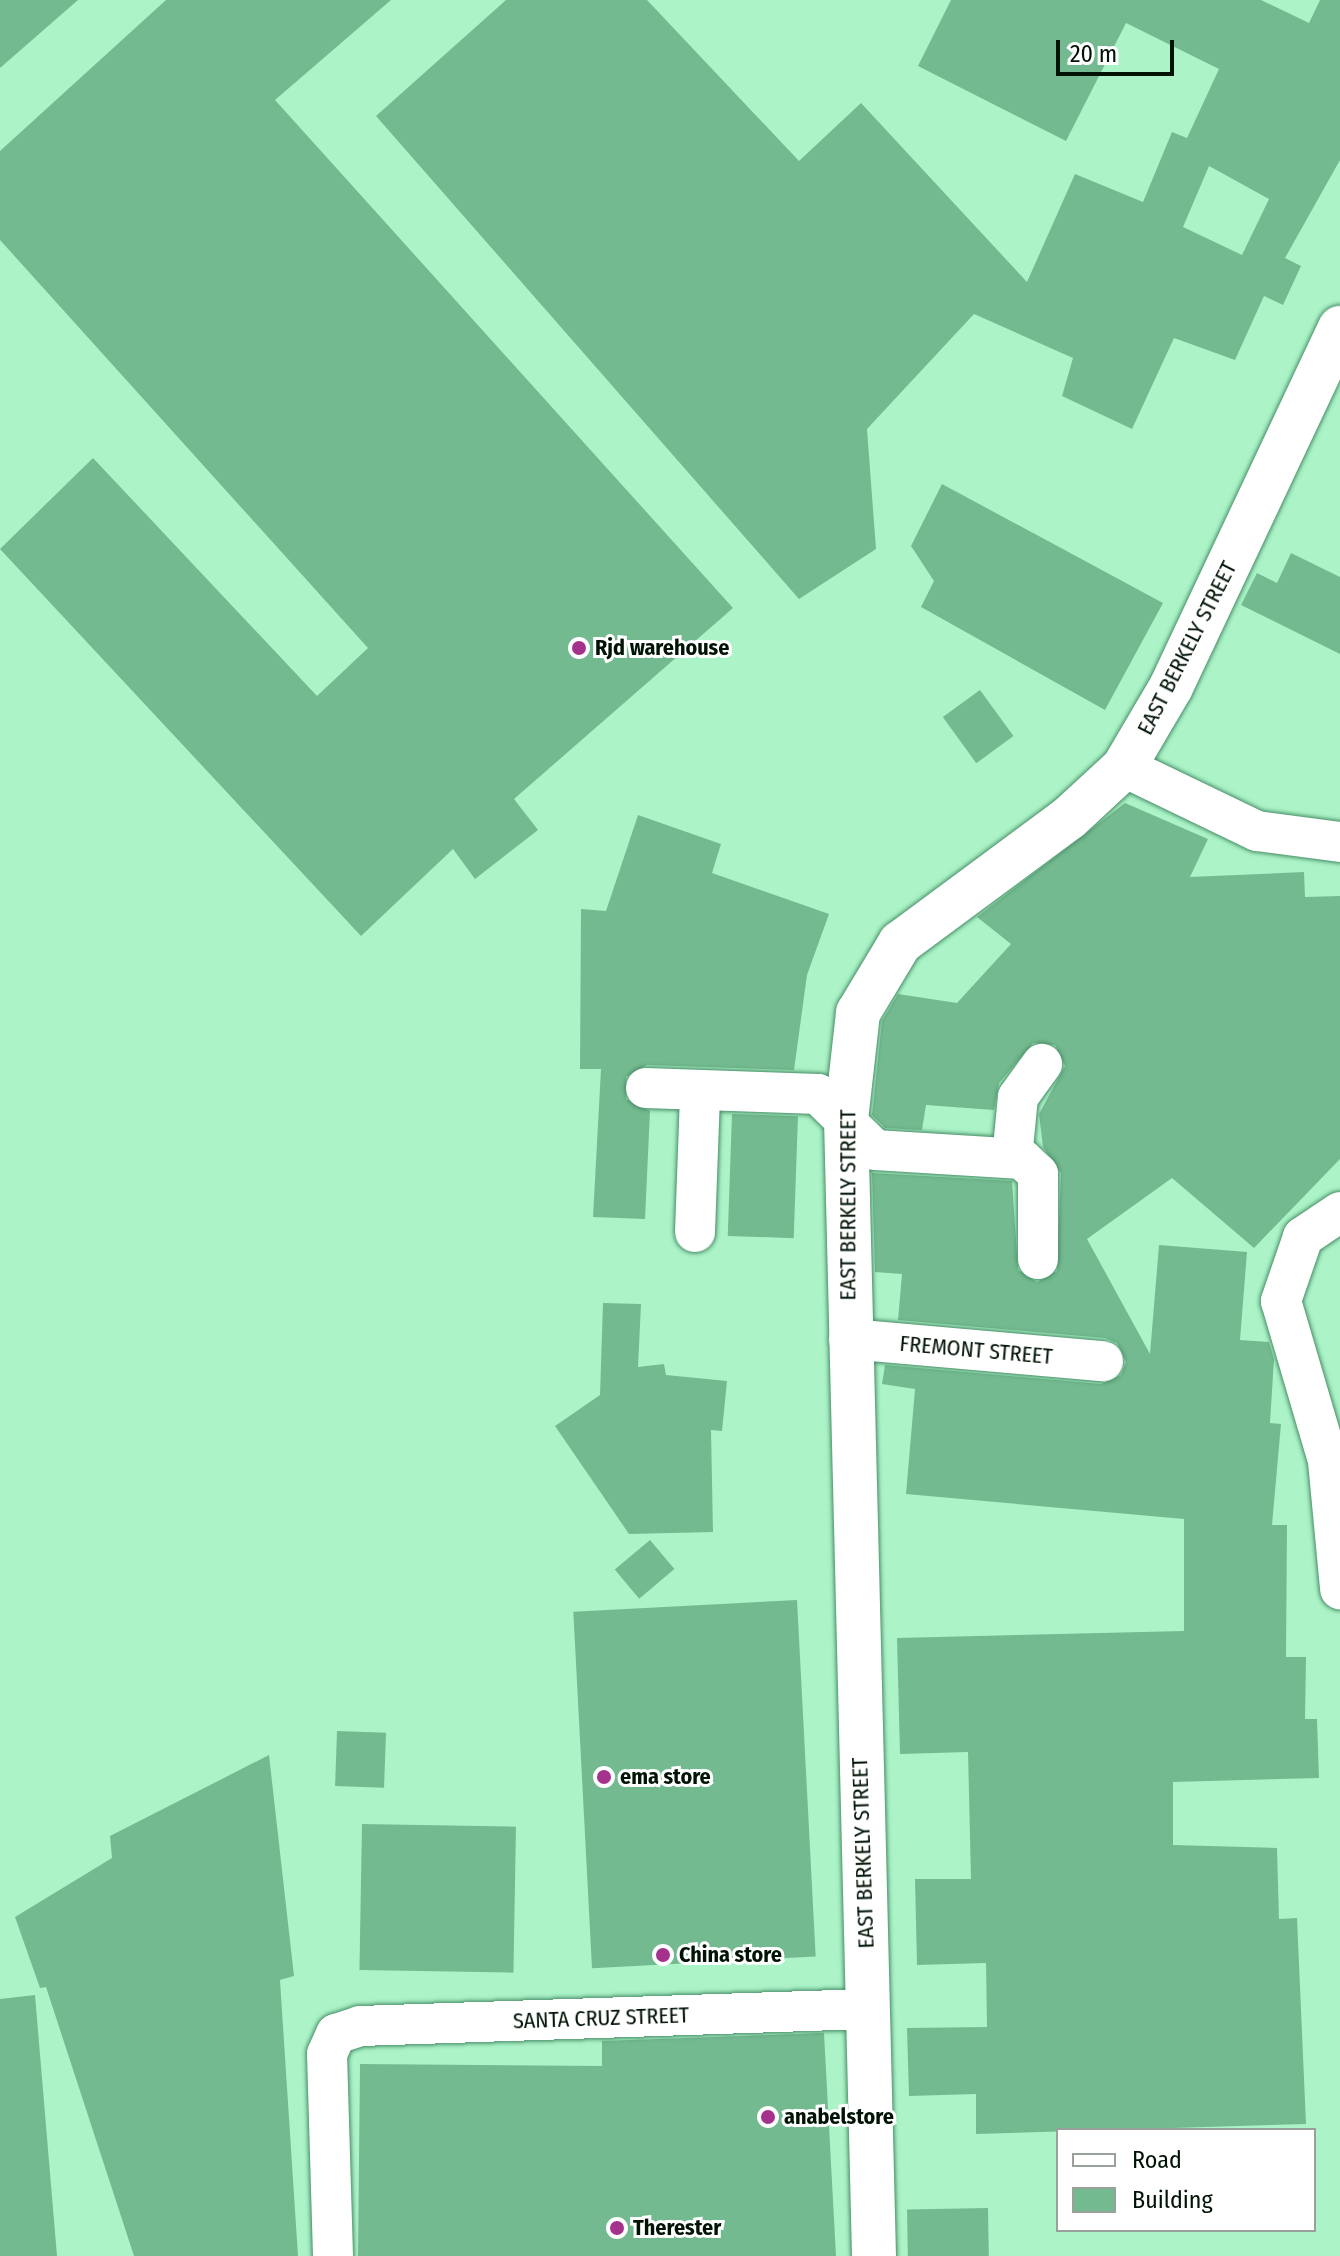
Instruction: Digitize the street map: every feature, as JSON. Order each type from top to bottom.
[{"type":"street","name":"EAST BERKELY STREET","points":[[874,2256],[846,1120],[858,1013],[900,943],[1069,818],[1124,767],[1171,687],[1340,328]]},
{"type":"street","points":[[1124,767],[1257,831],[1340,842]]},
{"type":"street","points":[[1012,1158],[1018,1097],[1042,1064]]},
{"type":"street","points":[[646,1088],[700,1094],[818,1094],[875,1150],[1012,1158],[1038,1174],[1038,1259]]},
{"type":"street","points":[[695,1232],[700,1094]]},
{"type":"street","points":[[1340,1212],[1303,1237],[1281,1301],[1328,1461],[1340,1589]]},
{"type":"street","name":"FREMONT STREET","points":[[849,1339],[1103,1361]]},
{"type":"street","name":"SANTA CRUZ STREET","points":[[333,2256],[327,2054],[336,2034],[360,2026],[868,2009]]},
{"type":"building","points":[[0,0],[78,0],[0,68]]},
{"type":"building","points":[[166,0],[391,0],[275,100],[733,608],[514,799],[538,830],[475,879],[453,849],[361,936],[0,549],[93,458],[317,696],[368,648],[0,240],[0,151]]},
{"type":"building","points":[[506,0],[647,0],[799,161],[861,103],[1027,282],[1075,174],[1143,202],[1172,132],[1187,138],[1219,69],[1126,23],[1066,141],[918,66],[951,0],[1261,0],[1309,23],[1320,0],[1340,0],[1340,160],[1285,258],[1301,266],[1283,305],[1264,296],[1235,360],[1174,338],[1132,429],[1062,396],[1073,358],[974,314],[867,429],[876,549],[799,599],[376,116]],"holes":[[[1209,166],[1269,199],[1242,255],[1183,227]]]},
{"type":"building","points":[[942,484],[1163,603],[1105,710],[921,607],[934,581],[911,546]]},
{"type":"building","points":[[1291,553],[1340,577],[1340,654],[1241,605],[1257,573],[1277,583]]},
{"type":"building","points":[[980,690],[1014,736],[976,763],[943,717]]},
{"type":"building","points":[[1125,803],[1208,839],[1190,877],[1304,872],[1305,897],[1340,896],[1340,1159],[1254,1248],[1172,1178],[1087,1239],[1150,1354],[1159,1245],[1247,1252],[1240,1340],[1269,1342],[1274,1359],[1270,1423],[1281,1424],[1272,1525],[1287,1525],[1286,1657],[1306,1657],[1305,1719],[1317,1719],[1319,1778],[1173,1782],[1173,1845],[1277,1848],[1279,1919],[1297,1918],[1306,2124],[1056,2128],[1056,2132],[976,2134],[976,2094],[909,2096],[907,2028],[987,2027],[986,1963],[917,1965],[915,1879],[971,1879],[968,1752],[900,1754],[897,1638],[1184,1631],[1184,1519],[906,1494],[915,1389],[882,1384],[885,1365],[1101,1384],[1121,1375],[1126,1362],[1117,1343],[1105,1338],[898,1320],[902,1274],[875,1272],[872,1173],[1012,1181],[1018,1270],[1037,1282],[1057,1271],[1061,1173],[1043,1147],[1039,1114],[1065,1066],[1055,1045],[1033,1043],[999,1083],[994,1110],[926,1105],[922,1130],[885,1128],[872,1115],[882,1021],[898,994],[957,1003],[1011,944],[977,917]]},
{"type":"building","points":[[638,815],[721,844],[712,873],[829,914],[807,975],[794,1070],[647,1065],[626,1077],[626,1099],[650,1111],[645,1219],[593,1217],[601,1069],[580,1069],[581,909],[606,911]]},
{"type":"building","points":[[732,1114],[798,1116],[794,1238],[728,1236]]},
{"type":"building","points":[[603,1303],[641,1304],[638,1367],[664,1364],[666,1375],[727,1381],[722,1431],[711,1430],[713,1532],[629,1534],[555,1426],[600,1395]]},
{"type":"building","points":[[650,1540],[674,1569],[639,1599],[615,1570]]},
{"type":"building","points":[[797,1600],[816,1957],[592,1968],[573,1612]]},
{"type":"building","points":[[337,1731],[386,1733],[384,1788],[335,1786]]},
{"type":"building","points":[[269,1755],[294,1976],[280,1980],[298,2256],[134,2256],[46,1987],[40,1988],[15,1917],[112,1858],[110,1836]]},
{"type":"building","points":[[362,1824],[516,1827],[513,1973],[359,1970]]},
{"type":"building","points":[[35,1995],[57,2256],[0,2256],[0,1999]]},
{"type":"building","points":[[824,2033],[836,2256],[358,2256],[360,2064],[602,2066],[602,2041]]},
{"type":"building","points":[[988,2208],[989,2256],[908,2256],[907,2209]]},
{"type":"place","name":"Rjd warehouse","points":[[579,648]]},
{"type":"place","name":"ema store","points":[[604,1777]]},
{"type":"place","name":"China store","points":[[663,1955]]},
{"type":"place","name":"anabelstore","points":[[768,2117]]},
{"type":"place","name":"Therester","points":[[617,2228]]}]
